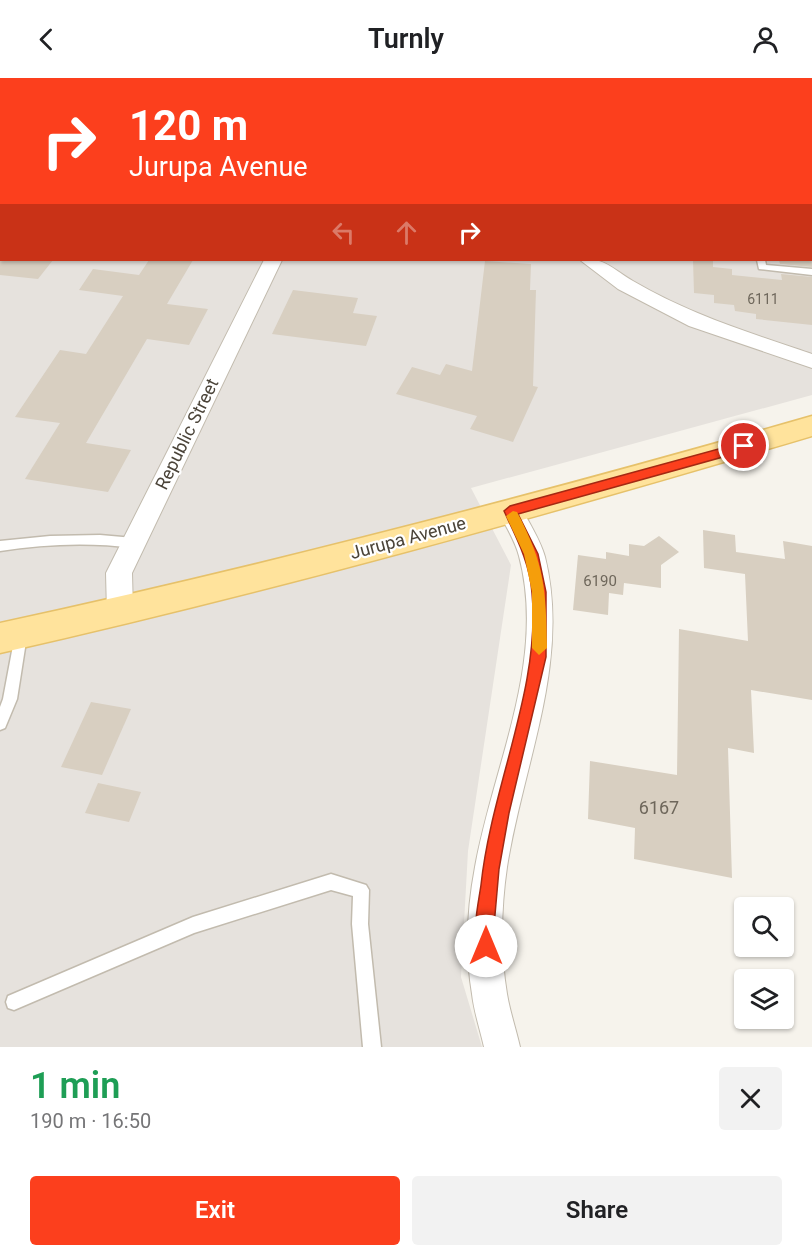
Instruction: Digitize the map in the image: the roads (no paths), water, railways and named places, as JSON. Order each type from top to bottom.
[{"type":"main road","name":"Jurupa Avenue","points":[[11,636],[120,612],[510,511],[812,426]]},
{"type":"street","name":"Republic Street","points":[[120,612],[119,573],[273,261]]},
{"type":"street","points":[[590,261],[625,285],[696,322],[812,361]]},
{"type":"street","points":[[502,1047],[488,986],[485,926],[491,869],[501,813],[539,657],[540,624],[539,592],[531,554],[510,511]]},
{"type":"lane","points":[[761,261],[762,267],[812,272]]},
{"type":"lane","points":[[0,546],[61,539],[103,538],[134,543]]},
{"type":"lane","points":[[0,724],[10,699],[11,636]]},
{"type":"lane","points":[[14,1002],[193,925],[330,882],[361,890],[360,924],[372,1047]]}]
